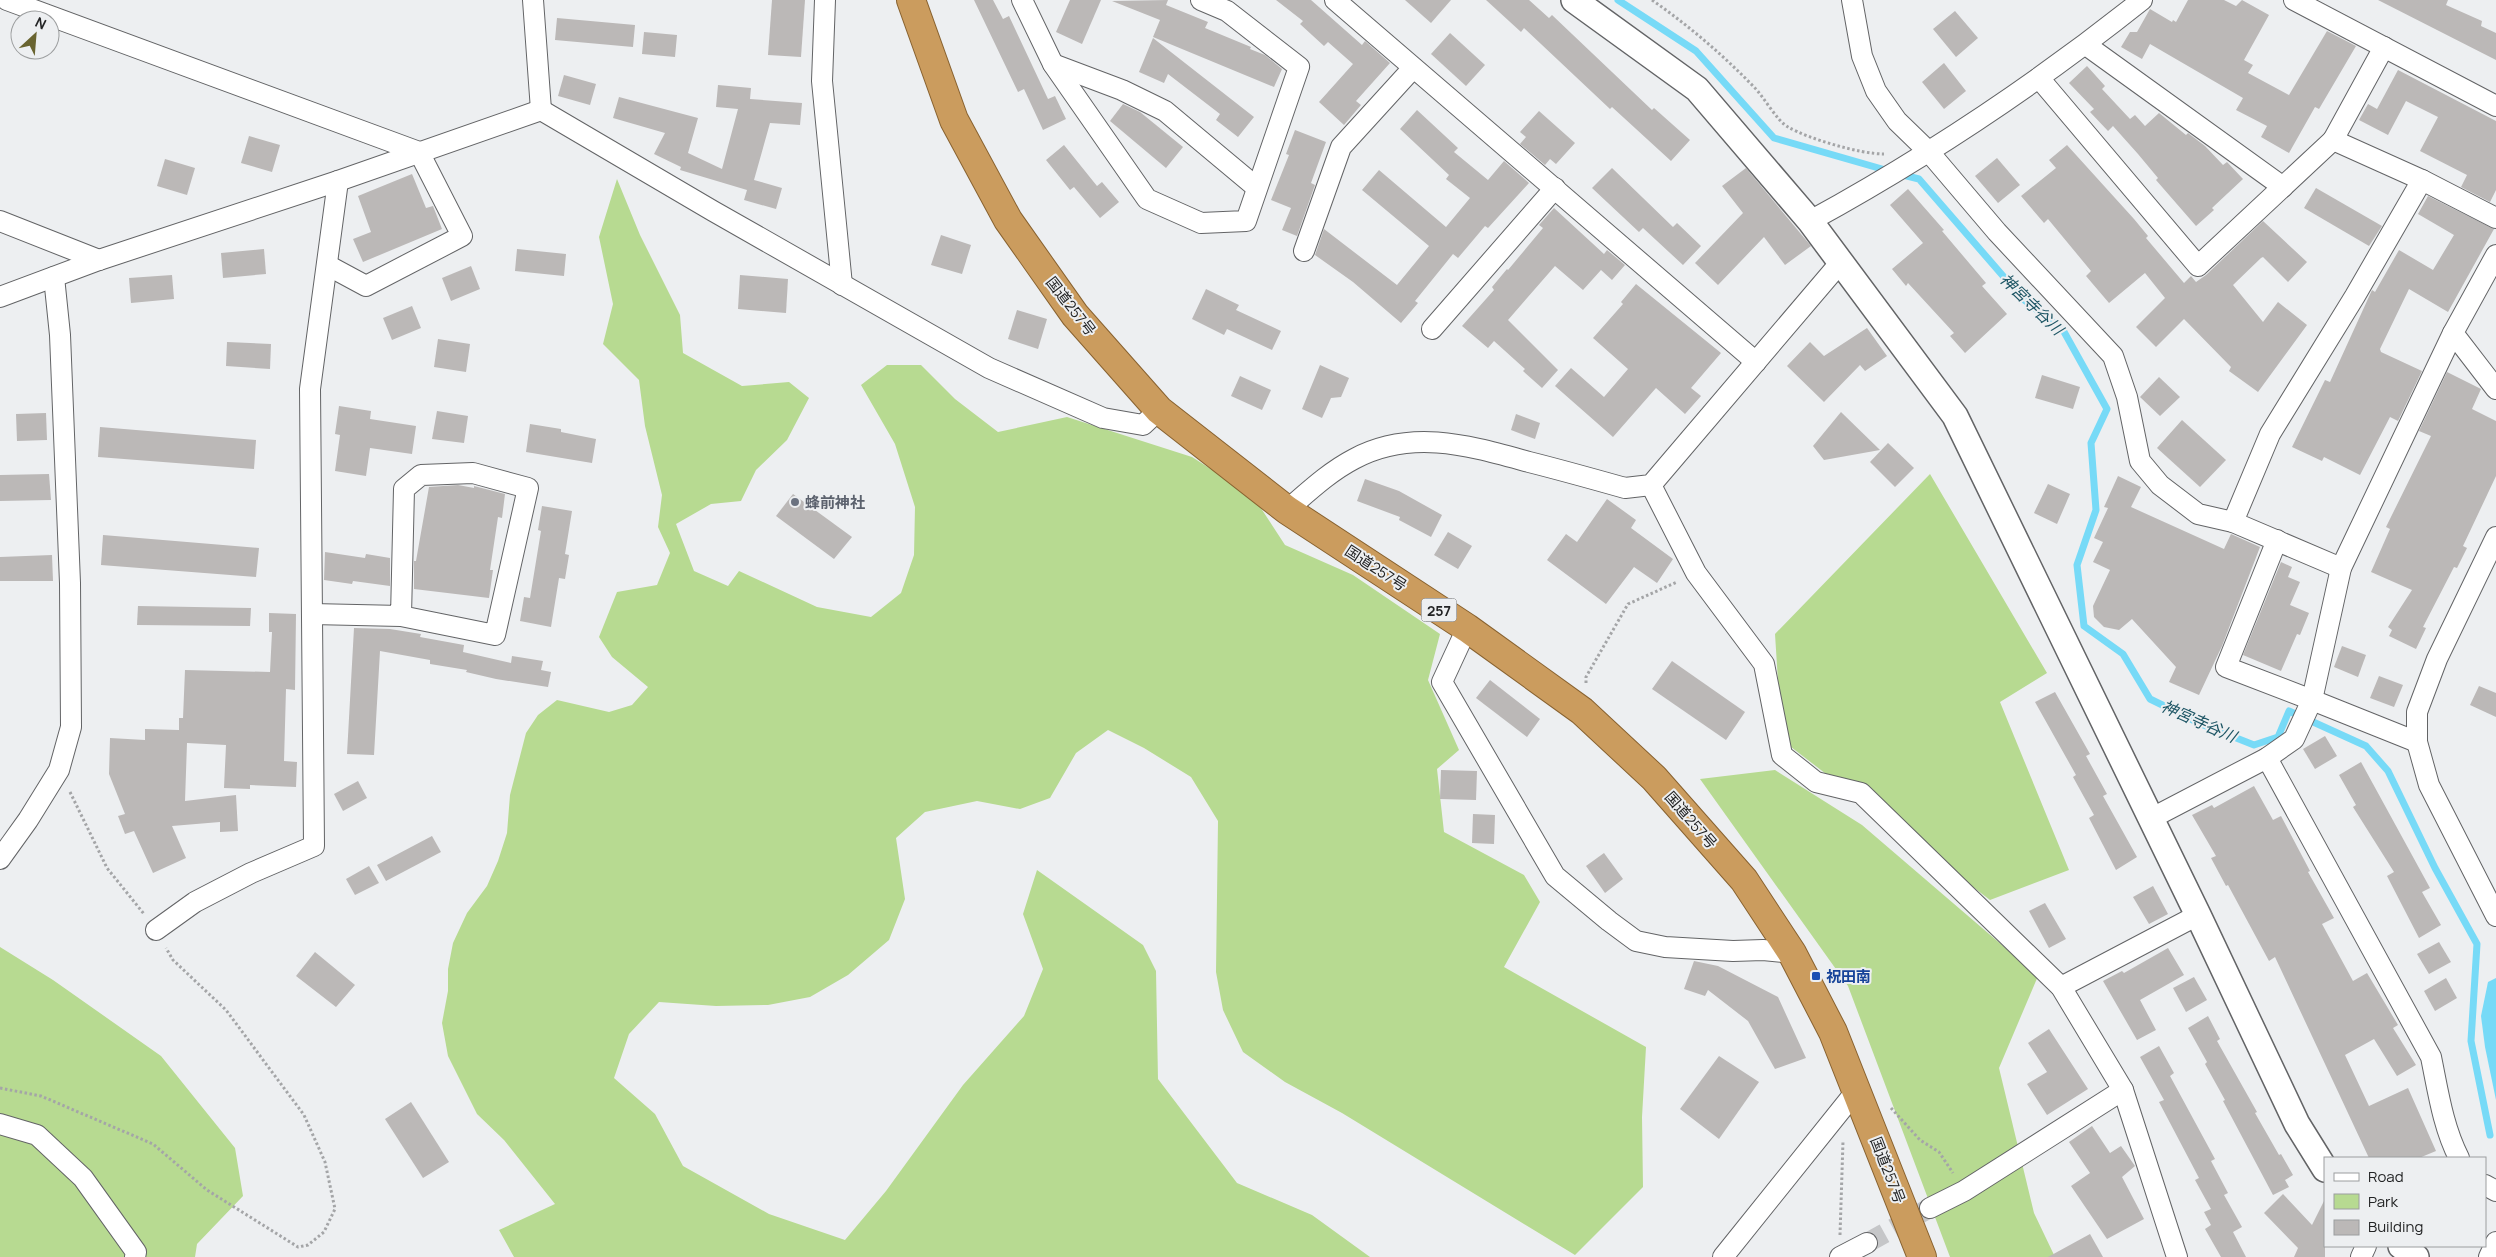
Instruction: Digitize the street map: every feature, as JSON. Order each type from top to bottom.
[{"type":"highway","name":"国道257号","points":[[911,0],[954,120],[1008,220],[1075,315],[1159,410],[1287,510],[1467,628],[1582,711],[1654,778],[1744,880],[1792,953],[1833,1032],[1851,1098],[1922,1257]]},
{"type":"street","points":[[8,0],[419,152],[462,236],[366,286],[327,265]]},
{"type":"street","points":[[533,0],[541,110]]},
{"type":"street","points":[[825,0],[822,81],[842,285]]},
{"type":"street","points":[[1022,0],[1053,64],[1147,199],[1201,223],[1246,221],[1256,187],[1299,67],[1227,11],[1201,0]]},
{"type":"street","points":[[1335,0],[1756,362]]},
{"type":"street","points":[[1574,0],[1697,89],[1810,221],[1955,416],[2198,915],[2297,1124],[2324,1167]]},
{"type":"street","points":[[1852,0],[1862,56],[1876,91],[1897,121],[1928,152],[1997,232],[2113,356],[2126,397],[2140,461],[2160,485],[2198,514],[2233,522],[2341,568]]},
{"type":"street","points":[[1810,221],[1910,164],[2086,45],[2142,0]]},
{"type":"street","points":[[2294,0],[2496,106]]},
{"type":"street","points":[[2086,45],[2283,187]]},
{"type":"street","points":[[2039,78],[2198,266],[2333,140],[2384,47]]},
{"type":"street","points":[[1053,64],[1122,90],[1165,111],[1256,187]]},
{"type":"street","points":[[1304,251],[1341,146],[1413,68]]},
{"type":"street","points":[[0,297],[98,260],[338,181],[541,110],[989,368],[1103,418],[1143,425],[1159,410]]},
{"type":"street","points":[[2333,140],[2422,180],[2496,218]]},
{"type":"street","points":[[2233,522],[2270,434],[2355,296],[2422,180]]},
{"type":"street","points":[[156,930],[195,902],[250,873],[314,846],[310,389],[338,181]]},
{"type":"street","points":[[1432,329],[1555,188]]},
{"type":"street","points":[[0,221],[98,260]]},
{"type":"street","points":[[2150,819],[2267,758],[2294,739],[2311,702],[2341,568],[2453,333],[2496,255]]},
{"type":"street","points":[[1287,510],[1313,487],[1354,459],[1389,446],[1427,441],[1460,444],[1625,488],[1651,486],[1840,263]]},
{"type":"street","points":[[0,859],[60,770],[71,727],[70,602],[60,335],[54,277]]},
{"type":"street","points":[[2453,333],[2496,389]]},
{"type":"street","points":[[312,614],[401,616],[495,635],[528,488],[473,473],[421,475],[404,489],[401,616]]},
{"type":"street","points":[[1651,486],[1696,573],[1764,664],[1782,755],[1816,782],[1861,793],[2061,987],[2123,1090],[2177,1257]]},
{"type":"street","points":[[2495,910],[2429,785],[2417,742],[2417,712],[2437,660],[2496,537]]},
{"type":"street","points":[[2277,540],[2226,667],[2311,702],[2417,742]]},
{"type":"street","points":[[1467,628],[1442,682],[1555,876],[1636,941],[1666,947],[1732,951],[1763,950],[1792,953]]},
{"type":"street","points":[[2267,758],[2431,1058],[2442,1108],[2453,1147],[2458,1157]]},
{"type":"street","points":[[2061,987],[2198,915]]},
{"type":"street","points":[[1930,1208],[1964,1191],[2123,1090]]},
{"type":"street","points":[[1723,1257],[1851,1098]]},
{"type":"street","points":[[0,1124],[37,1135],[83,1178],[136,1252],[135,1257]]},
{"type":"street","points":[[2489,1257],[2496,1242]]},
{"type":"street","points":[[1839,1256],[1867,1243]]},
{"type":"street","points":[[2402,1247],[2416,1257]]},
{"type":"path","points":[[1652,0],[1689,26],[1718,51],[1756,89],[1787,127],[1832,144],[1881,154],[1891,154]]},
{"type":"path","points":[[1582,711],[1586,677],[1628,604],[1696,573]]},
{"type":"path","points":[[0,1088],[41,1096],[153,1144],[207,1190],[298,1247],[308,1245],[324,1232],[335,1209],[325,1162],[304,1115],[226,1010],[173,960],[156,930],[107,868],[60,770]]},
{"type":"path","points":[[1839,1256],[1851,1098]]},
{"type":"path","points":[[1886,1102],[1920,1140],[1939,1152],[1964,1191]]},
{"type":"green space","points":[[617,179],[640,235],[680,315],[683,353],[742,386],[789,382],[809,398],[787,440],[756,470],[741,501],[711,504],[676,524],[694,571],[728,586],[739,571],[817,607],[871,617],[901,593],[914,555],[915,507],[895,444],[861,385],[887,365],[921,365],[955,399],[998,432],[1067,417],[1192,457],[1253,496],[1285,545],[1353,575],[1440,634],[1428,680],[1459,750],[1437,769],[1444,832],[1524,875],[1540,902],[1504,967],[1646,1047],[1642,1117],[1643,1187],[1575,1255],[1342,1113],[1285,1082],[1243,1052],[1223,1010],[1216,972],[1218,821],[1191,777],[1144,748],[1108,730],[1076,753],[1050,798],[1020,809],[977,801],[925,812],[896,838],[905,899],[889,940],[848,975],[810,997],[768,1005],[716,1006],[659,1002],[629,1034],[614,1078],[655,1114],[683,1166],[769,1214],[845,1240],[886,1191],[963,1085],[1024,1016],[1043,969],[1023,914],[1037,870],[1143,945],[1156,971],[1158,1079],[1237,1183],[1312,1215],[1370,1257],[514,1257],[499,1230],[555,1204],[504,1140],[477,1114],[448,1056],[442,1023],[448,991],[448,969],[453,943],[467,913],[487,886],[498,861],[507,833],[510,795],[526,733],[538,715],[557,700],[609,712],[632,705],[648,687],[612,657],[599,637],[617,592],[657,585],[670,553],[658,527],[662,495],[645,426],[639,380],[603,344],[613,304],[599,237]]},
{"type":"green space","points":[[1930,474],[2047,673],[2000,702],[2069,870],[1990,900],[1791,747],[1780,713],[1775,634]]},
{"type":"green space","points":[[1775,770],[1862,825],[2038,976],[1999,1068],[2034,1213],[2055,1257],[1950,1257],[1848,986],[1700,779]]},
{"type":"green space","points":[[0,947],[53,980],[161,1056],[235,1148],[243,1196],[197,1244],[195,1257],[0,1257]]},
{"type":"water","points":[[2496,978],[2496,1100],[2485,1047],[2481,1016],[2488,982]]},
{"type":"building","points":[[772,0],[805,0],[801,57],[768,55]]},
{"type":"building","points":[[974,0],[993,0],[1003,19],[1009,16],[1048,99],[1055,96],[1066,119],[1043,130],[1024,89],[1018,92]]},
{"type":"building","points":[[1070,0],[1101,0],[1082,44],[1056,32]]},
{"type":"building","points":[[1168,0],[1166,5],[1208,22],[1205,28],[1251,47],[1250,49],[1265,55],[1282,69],[1274,87],[1153,37],[1160,20],[1112,1]]},
{"type":"building","points":[[1276,0],[1311,0],[1362,45],[1365,41],[1390,63],[1356,101],[1361,105],[1344,125],[1319,102],[1353,64],[1328,42],[1324,46],[1300,24],[1303,21]]},
{"type":"building","points":[[1405,0],[1451,0],[1431,23]]},
{"type":"building","points":[[1486,0],[1529,0],[1549,18],[1552,15],[1652,110],[1654,108],[1690,140],[1671,161],[1612,107],[1610,109],[1524,28],[1521,32]]},
{"type":"building","points":[[2188,0],[2224,0],[2236,6],[2242,0],[2269,15],[2244,60],[2253,65],[2248,73],[2289,95],[2327,31],[2356,46],[2319,109],[2315,107],[2289,153],[2261,137],[2267,126],[2236,110],[2243,98],[2150,44],[2142,59],[2121,47],[2130,32],[2137,32],[2150,9],[2172,22],[2173,20],[2176,22]]},
{"type":"building","points":[[2378,0],[2448,0],[2446,5],[2482,21],[2481,26],[2496,33],[2496,60]]},
{"type":"building","points":[[1955,11],[1978,38],[1956,57],[1933,29]]},
{"type":"building","points":[[557,18],[635,25],[633,47],[555,40]]},
{"type":"building","points":[[644,32],[677,35],[675,57],[642,54]]},
{"type":"building","points":[[1450,33],[1485,65],[1466,86],[1431,54]]},
{"type":"building","points":[[1153,38],[1254,117],[1238,137],[1216,120],[1220,114],[1168,74],[1164,83],[1139,72]]},
{"type":"building","points":[[1944,63],[1966,91],[1944,109],[1922,82]]},
{"type":"building","points":[[2087,66],[2105,86],[2102,89],[2130,119],[2135,115],[2145,126],[2159,113],[2186,135],[2188,133],[2205,146],[2223,165],[2227,162],[2243,179],[2196,226],[2156,180],[2158,178],[2138,154],[2113,126],[2108,131],[2090,112],[2094,109],[2069,83]]},
{"type":"building","points":[[2398,70],[2496,121],[2496,190],[2490,202],[2461,187],[2467,175],[2420,151],[2438,117],[2406,101],[2388,135],[2359,120],[2368,104],[2377,109]]},
{"type":"building","points":[[564,75],[596,84],[590,105],[558,96]]},
{"type":"building","points":[[718,85],[751,88],[750,99],[802,103],[800,125],[770,123],[754,180],[782,188],[776,209],[744,200],[747,190],[680,170],[681,167],[654,154],[665,133],[613,118],[619,97],[698,118],[688,153],[722,169],[738,109],[716,107]]},
{"type":"building","points":[[1123,104],[1140,112],[1183,147],[1166,168],[1110,121]]},
{"type":"building","points":[[1417,110],[1458,148],[1454,152],[1488,180],[1504,161],[1529,183],[1488,228],[1485,226],[1458,258],[1453,254],[1415,301],[1418,303],[1401,323],[1353,282],[1315,255],[1324,229],[1397,285],[1429,246],[1362,190],[1379,170],[1446,227],[1470,198],[1446,179],[1449,175],[1400,129]]},
{"type":"building","points":[[1539,111],[1575,143],[1556,164],[1550,159],[1545,165],[1520,144],[1526,137],[1520,132]]},
{"type":"building","points":[[1295,130],[1326,142],[1311,183],[1315,185],[1297,236],[1282,230],[1291,208],[1271,200],[1289,155],[1286,154]]},
{"type":"building","points":[[249,136],[280,145],[272,172],[241,163]]},
{"type":"building","points":[[1064,145],[1097,186],[1102,182],[1119,202],[1100,218],[1074,187],[1070,190],[1046,160]]},
{"type":"building","points":[[2067,145],[2134,219],[2148,236],[2146,238],[2184,283],[2191,276],[2196,282],[2206,275],[2263,221],[2307,262],[2288,282],[2263,257],[2233,285],[2263,322],[2278,302],[2307,325],[2258,392],[2229,371],[2231,367],[2184,319],[2156,347],[2136,327],[2165,298],[2145,273],[2109,303],[2086,276],[2091,271],[2048,219],[2044,223],[2021,196],[2056,168],[2049,160]]},
{"type":"building","points":[[1997,158],[2020,185],[1998,203],[1975,176]]},
{"type":"building","points":[[165,159],[195,168],[187,195],[157,186]]},
{"type":"building","points":[[1612,168],[1673,227],[1677,223],[1701,246],[1683,265],[1643,228],[1639,232],[1592,188]]},
{"type":"building","points":[[1746,168],[1811,246],[1785,265],[1764,237],[1718,285],[1695,263],[1743,213],[1722,186]]},
{"type":"building","points":[[412,174],[426,208],[433,206],[442,229],[363,262],[353,239],[371,232],[358,196]]},
{"type":"building","points":[[2316,188],[2382,226],[2369,246],[2304,208]]},
{"type":"building","points":[[1908,189],[1944,230],[1942,231],[1986,283],[1982,286],[2007,314],[1965,353],[1950,336],[1954,333],[1908,283],[1906,286],[1892,269],[1923,243],[1890,205]]},
{"type":"building","points":[[2428,196],[2494,229],[2448,312],[2409,289],[2380,349],[2381,352],[2422,371],[2398,421],[2390,417],[2360,475],[2324,457],[2322,461],[2292,447],[2325,380],[2330,382],[2372,290],[2375,292],[2399,250],[2433,270],[2454,235],[2418,214]]},
{"type":"building","points":[[1554,208],[1604,254],[1607,250],[1625,265],[1612,280],[1601,270],[1583,290],[1555,266],[1508,320],[1558,370],[1542,388],[1523,371],[1525,369],[1494,341],[1488,348],[1462,326],[1494,290],[1492,287],[1543,228],[1539,225]]},
{"type":"building","points":[[941,235],[971,245],[962,274],[931,265]]},
{"type":"building","points":[[264,249],[266,274],[223,278],[221,253]]},
{"type":"building","points":[[517,249],[566,254],[564,276],[515,271]]},
{"type":"building","points":[[471,266],[480,289],[451,301],[442,278]]},
{"type":"building","points":[[172,275],[174,299],[131,303],[129,278]]},
{"type":"building","points":[[740,275],[788,279],[786,313],[738,309]]},
{"type":"building","points":[[1636,284],[1721,353],[1691,388],[1701,396],[1685,414],[1656,388],[1613,437],[1555,386],[1571,368],[1604,397],[1628,369],[1593,338],[1623,304],[1621,302]]},
{"type":"building","points":[[1206,289],[1239,305],[1236,310],[1281,331],[1272,350],[1227,329],[1224,335],[1192,319]]},
{"type":"building","points":[[412,306],[421,328],[392,340],[383,318]]},
{"type":"building","points":[[1017,310],[1047,319],[1038,349],[1008,339]]},
{"type":"building","points":[[1867,328],[1887,356],[1865,371],[1860,365],[1824,402],[1787,366],[1810,342],[1824,356]]},
{"type":"building","points":[[438,339],[470,344],[466,372],[434,367]]},
{"type":"building","points":[[227,342],[271,344],[270,369],[226,366]]},
{"type":"building","points":[[1320,365],[1349,378],[1341,397],[1331,398],[1322,418],[1302,409]]},
{"type":"building","points":[[2447,372],[2481,389],[2472,409],[2496,421],[2496,476],[2463,546],[2467,548],[2457,568],[2454,567],[2423,627],[2426,628],[2416,649],[2389,636],[2392,630],[2388,627],[2412,590],[2371,572],[2390,529],[2386,527],[2431,436],[2419,431]]},
{"type":"building","points":[[2042,375],[2080,387],[2073,409],[2035,398]]},
{"type":"building","points":[[1240,376],[1271,390],[1262,410],[1231,396]]},
{"type":"building","points":[[2159,377],[2180,397],[2160,416],[2140,397]]},
{"type":"building","points":[[339,406],[371,411],[370,419],[416,426],[412,454],[370,448],[366,476],[335,471],[340,435],[335,434]]},
{"type":"building","points":[[437,411],[468,416],[464,443],[432,439]]},
{"type":"building","points":[[1841,412],[1880,450],[1824,460],[1813,446]]},
{"type":"building","points":[[46,413],[47,440],[17,441],[16,414]]},
{"type":"building","points":[[1516,414],[1540,423],[1535,439],[1511,430]]},
{"type":"building","points":[[2182,420],[2226,460],[2200,487],[2157,448]]},
{"type":"building","points":[[530,424],[561,429],[561,432],[596,439],[592,463],[526,452]]},
{"type":"building","points":[[100,427],[256,440],[254,469],[98,457]]},
{"type":"building","points":[[1888,443],[1914,468],[1895,487],[1870,462]]},
{"type":"building","points":[[49,474],[51,500],[0,501],[0,475]]},
{"type":"building","points":[[2118,476],[2141,487],[2131,507],[2224,549],[2231,534],[2260,547],[2222,646],[2199,695],[2169,682],[2176,667],[2132,619],[2119,630],[2104,627],[2094,617],[2093,606],[2110,570],[2093,562],[2103,542],[2094,538],[2108,508],[2104,507]]},
{"type":"building","points":[[1365,479],[1399,491],[1442,515],[1431,537],[1399,520],[1400,517],[1357,501]]},
{"type":"building","points":[[2048,484],[2070,494],[2057,524],[2034,513]]},
{"type":"building","points":[[458,485],[474,488],[474,486],[505,494],[502,518],[498,517],[490,570],[493,570],[489,598],[414,589],[414,561],[416,561],[429,487]]},
{"type":"building","points":[[793,494],[852,537],[834,559],[776,516]]},
{"type":"building","points":[[1607,499],[1636,520],[1631,528],[1673,559],[1657,583],[1634,567],[1606,604],[1547,560],[1566,534],[1577,542]]},
{"type":"building","points":[[542,506],[572,511],[565,554],[569,555],[565,579],[559,578],[551,627],[520,621],[524,597],[530,598],[541,531],[538,530]]},
{"type":"building","points":[[1448,532],[1472,546],[1458,569],[1434,555]]},
{"type":"building","points":[[103,535],[259,548],[256,577],[101,565]]},
{"type":"building","points":[[325,552],[365,558],[366,554],[390,558],[390,586],[353,581],[352,584],[324,580]]},
{"type":"building","points":[[52,555],[53,581],[0,581],[0,557]]},
{"type":"building","points":[[2281,562],[2292,567],[2288,577],[2300,582],[2290,605],[2309,613],[2300,635],[2297,634],[2281,671],[2243,655]]},
{"type":"building","points":[[138,606],[251,608],[250,626],[137,625]]},
{"type":"building","points":[[269,613],[296,614],[295,690],[286,689],[284,761],[297,762],[296,787],[250,785],[250,789],[224,788],[226,745],[187,743],[185,801],[236,795],[238,831],[220,832],[220,822],[172,826],[186,858],[153,873],[134,831],[125,834],[118,816],[125,814],[109,774],[110,738],[145,740],[145,729],[179,730],[179,718],[183,718],[185,670],[270,672],[272,632],[269,632]]},
{"type":"building","points":[[354,628],[390,629],[421,634],[420,637],[464,645],[463,652],[511,663],[512,656],[543,661],[541,670],[551,672],[548,687],[496,679],[466,672],[467,670],[430,664],[430,660],[380,651],[374,755],[347,754]]},
{"type":"building","points":[[2342,646],[2366,655],[2358,677],[2334,667]]},
{"type":"building","points":[[1672,661],[1745,712],[1726,740],[1652,689]]},
{"type":"building","points":[[2379,676],[2403,685],[2394,707],[2370,698]]},
{"type":"building","points":[[1490,680],[1540,719],[1527,737],[1476,698]]},
{"type":"building","points":[[2479,686],[2496,693],[2496,717],[2470,705]]},
{"type":"building","points":[[2055,692],[2090,754],[2086,756],[2107,794],[2103,796],[2137,857],[2116,870],[2089,818],[2094,815],[2073,777],[2076,775],[2035,702]]},
{"type":"building","points":[[2325,736],[2337,756],[2315,769],[2303,749]]},
{"type":"building","points":[[2361,762],[2430,888],[2422,892],[2441,925],[2419,938],[2387,876],[2394,872],[2353,807],[2356,805],[2339,775]]},
{"type":"building","points":[[1441,770],[1477,771],[1476,800],[1440,799]]},
{"type":"building","points":[[358,781],[367,798],[343,811],[334,794]]},
{"type":"building","points":[[2254,786],[2273,820],[2281,816],[2310,871],[2308,872],[2334,918],[2322,924],[2353,981],[2367,973],[2398,1025],[2393,1028],[2416,1065],[2397,1076],[2374,1039],[2345,1055],[2369,1106],[2408,1088],[2436,1151],[2421,1157],[2369,1157],[2275,957],[2269,961],[2228,885],[2226,886],[2211,858],[2216,856],[2192,815],[2212,805],[2214,808]]},
{"type":"building","points":[[1473,814],[1495,815],[1494,844],[1472,843]]},
{"type":"building","points":[[432,836],[441,852],[386,881],[377,865]]},
{"type":"building","points":[[1604,853],[1623,879],[1605,893],[1586,866]]},
{"type":"building","points":[[369,866],[379,883],[355,895],[346,879]]},
{"type":"building","points":[[2153,886],[2168,914],[2149,924],[2133,897]]},
{"type":"building","points":[[2045,903],[2066,939],[2049,948],[2029,911]]},
{"type":"building","points":[[2439,942],[2451,962],[2429,974],[2417,954]]},
{"type":"building","points":[[2168,948],[2184,975],[2140,1000],[2156,1030],[2137,1040],[2103,981],[2122,971],[2124,973]]},
{"type":"building","points":[[315,952],[355,985],[336,1007],[296,976]]},
{"type":"building","points":[[1694,961],[1718,966],[1778,997],[1806,1058],[1775,1069],[1748,1021],[1708,990],[1705,996],[1684,989]]},
{"type":"building","points":[[2194,977],[2207,1000],[2186,1012],[2173,988]]},
{"type":"building","points":[[2446,978],[2457,998],[2435,1011],[2424,991]]},
{"type":"building","points":[[2208,1016],[2220,1039],[2217,1041],[2257,1112],[2255,1113],[2293,1175],[2285,1180],[2289,1187],[2273,1195],[2223,1101],[2225,1100],[2205,1064],[2207,1062],[2188,1028]]},
{"type":"building","points":[[2049,1029],[2088,1089],[2047,1115],[2027,1084],[2047,1072],[2028,1043]]},
{"type":"building","points":[[2159,1046],[2174,1073],[2170,1076],[2215,1159],[2211,1161],[2228,1193],[2224,1195],[2242,1227],[2233,1232],[2246,1257],[2221,1257],[2205,1229],[2211,1225],[2204,1212],[2211,1209],[2195,1180],[2199,1178],[2159,1102],[2164,1100],[2140,1057]]},
{"type":"building","points":[[1719,1056],[1759,1082],[1719,1139],[1680,1109]]},
{"type":"building","points":[[411,1102],[449,1162],[423,1178],[385,1119]]},
{"type":"building","points":[[2092,1126],[2110,1153],[2121,1146],[2135,1166],[2122,1177],[2144,1219],[2107,1239],[2071,1186],[2090,1173],[2069,1142]]},
{"type":"building","points":[[2283,1194],[2312,1225],[2324,1201],[2325,1257],[2294,1257],[2298,1248],[2264,1213]]},
{"type":"building","points":[[2090,1234],[2103,1257],[2048,1257]]},
{"type":"waterway","name":"神宮寺谷川","points":[[1618,0],[1696,51],[1774,138],[1889,171]]},
{"type":"waterway","name":"神宮寺谷川","points":[[1899,174],[1919,179],[2023,299],[2063,330],[2107,409],[2091,443],[2096,510],[2077,565],[2084,626],[2123,654],[2150,699],[2201,724],[2254,745],[2278,737],[2289,711],[2366,746],[2388,771],[2435,868],[2477,944],[2471,1041],[2490,1135]]},
{"type":"tunnel","points":[[1867,1243],[1930,1208]]},
{"type":"place","name":"蜂前神社","points":[[795,502]]},
{"type":"place","name":"祝田南","points":[[1816,976]]}]
